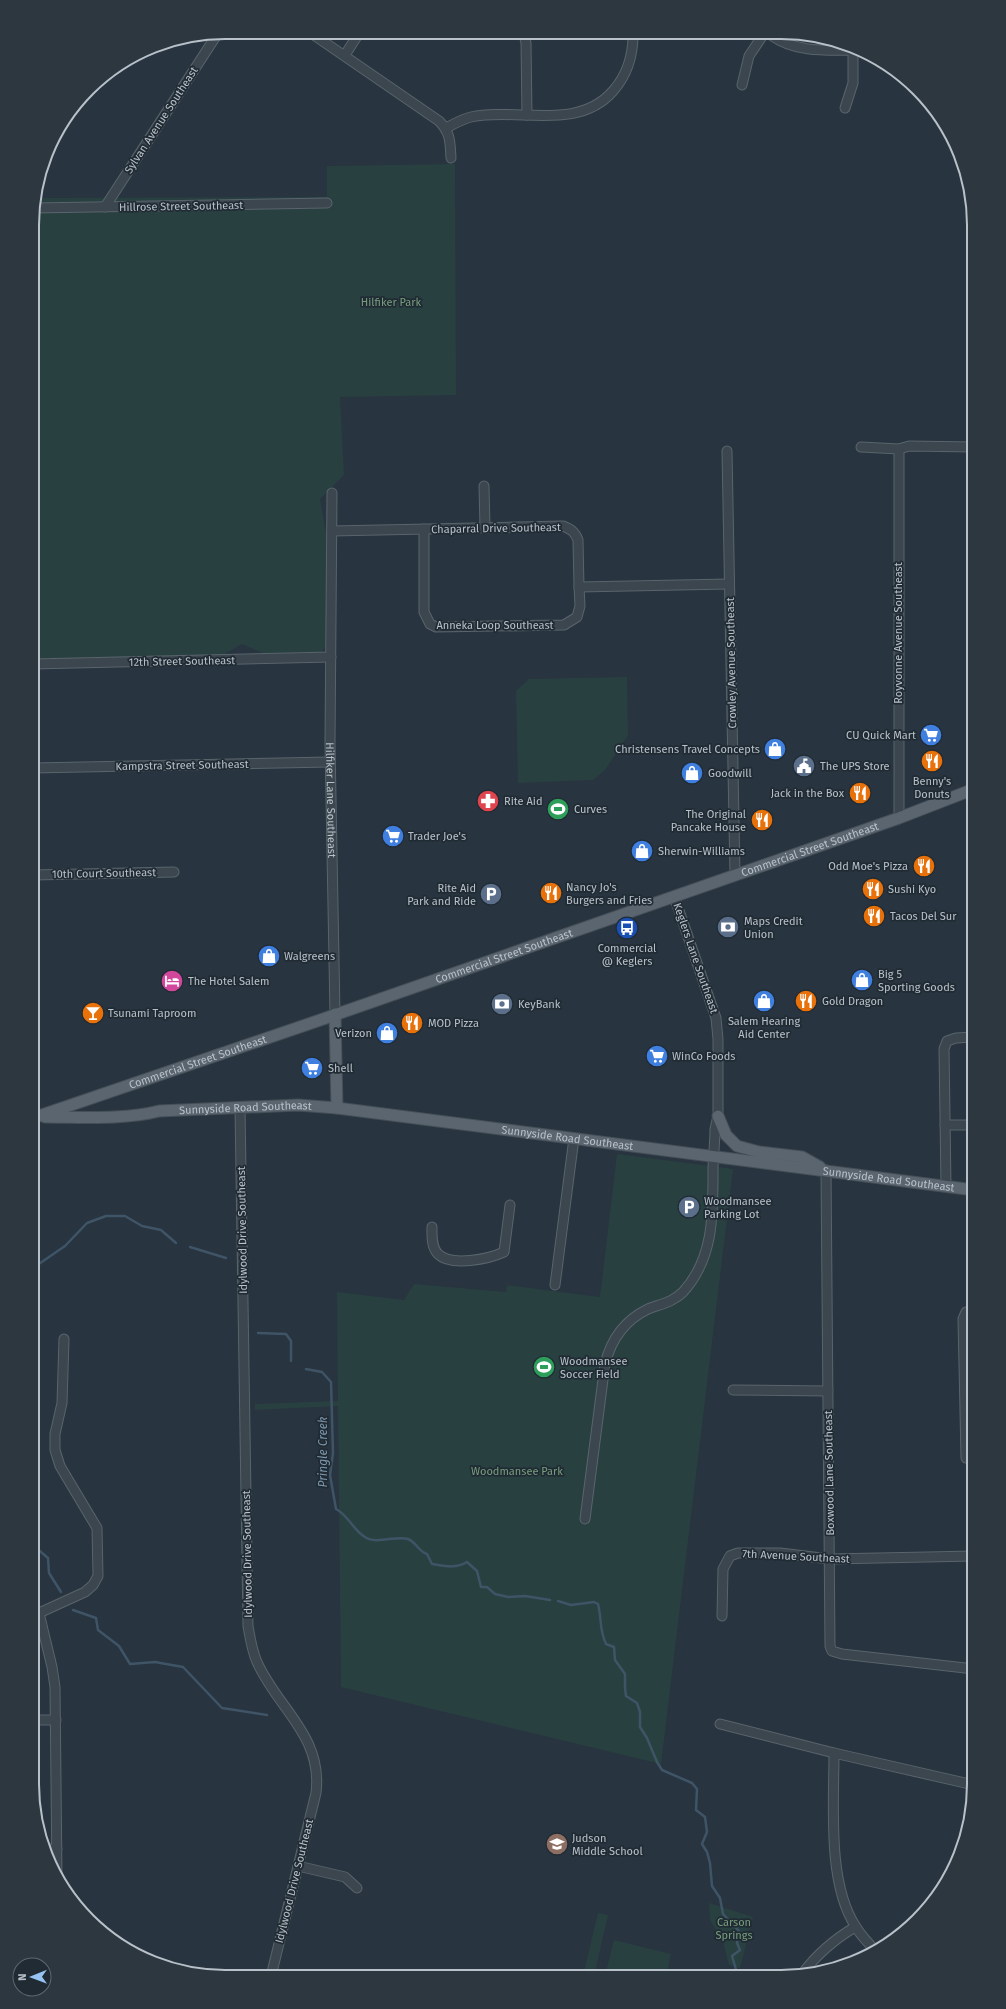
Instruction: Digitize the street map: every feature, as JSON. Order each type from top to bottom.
[{"type":"main road","name":"Commercial Street Southeast","points":[[39,1116],[899,818],[967,792]]},
{"type":"main road","name":"Hilfiker Lane Southeast","points":[[335,1014],[337,1108]]},
{"type":"main road","name":"Sunnyside Road Southeast","points":[[39,1118],[147,1114],[159,1111],[298,1105],[337,1108],[967,1189]]},
{"type":"main road","points":[[718,1116],[726,1136],[737,1146],[759,1152],[802,1157],[826,1170]]},
{"type":"street","name":"Sylvan Avenue Southeast","points":[[105,207],[214,39]]},
{"type":"street","points":[[321,39],[431,115],[446,128],[451,158]]},
{"type":"street","points":[[345,55],[355,39]]},
{"type":"street","points":[[525,39],[527,115]]},
{"type":"street","points":[[446,128],[470,117],[577,113],[599,104],[617,86],[626,70],[631,57],[633,39]]},
{"type":"street","points":[[742,85],[749,56],[760,39]]},
{"type":"street","points":[[778,39],[789,45],[804,49],[842,49]]},
{"type":"street","points":[[845,108],[853,83],[856,55]]},
{"type":"street","name":"Hillrose Street Southeast","points":[[40,208],[327,203]]},
{"type":"street","points":[[861,447],[899,449],[910,446],[967,446]]},
{"type":"street","name":"Royvonne Avenue Southeast","points":[[899,449],[899,818]]},
{"type":"street","name":"Crowley Avenue Southeast","points":[[727,451],[734,875]]},
{"type":"street","points":[[484,486],[485,528]]},
{"type":"street","name":"Hilfiker Lane Southeast","points":[[332,493],[330,762],[335,1014]]},
{"type":"street","name":"Chaparral Drive Southeast","points":[[332,531],[563,526],[570,529],[578,540],[580,587]]},
{"type":"street","name":"Anneka Loop Southeast","points":[[424,529],[424,612],[430,624],[436,627],[564,625],[576,617],[580,606],[580,587]]},
{"type":"street","points":[[580,587],[729,584]]},
{"type":"street","name":"12th Street Southeast","points":[[39,664],[331,657]]},
{"type":"street","name":"Kampstra Street Southeast","points":[[39,768],[330,762]]},
{"type":"street","name":"10th Court Southeast","points":[[39,875],[174,872]]},
{"type":"street","name":"Keglers Lane Southeast","points":[[585,1519],[605,1364],[609,1349],[622,1329],[636,1317],[648,1310],[667,1303],[683,1291],[697,1270],[707,1247],[712,1225],[715,1129],[718,1116],[716,1018],[674,896]]},
{"type":"street","points":[[946,1186],[944,1049],[947,1040],[967,1037]]},
{"type":"street","name":"Idylwood Drive Southeast","points":[[240,1108],[247,1614],[250,1639],[257,1662],[310,1744],[316,1763],[317,1781],[316,1793],[272,1970]]},
{"type":"street","points":[[945,1125],[967,1125]]},
{"type":"street","points":[[555,1285],[574,1138]]},
{"type":"street","name":"Boxwood Lane Southeast","points":[[826,1170],[830,1646],[832,1651],[842,1654],[967,1668]]},
{"type":"street","points":[[432,1227],[434,1247],[438,1254],[450,1259],[469,1260],[492,1257],[504,1252],[510,1205]]},
{"type":"street","points":[[966,1458],[963,1319],[967,1314]]},
{"type":"street","points":[[39,1612],[85,1592],[93,1585],[98,1576],[97,1528],[60,1466],[55,1450],[55,1434],[62,1403],[64,1339]]},
{"type":"street","points":[[733,1390],[828,1391]]},
{"type":"street","name":"7th Avenue Southeast","points":[[722,1616],[723,1569],[730,1556],[738,1553],[780,1553],[830,1559],[967,1556]]},
{"type":"street","points":[[39,1624],[54,1678],[56,1720],[57,1864]]},
{"type":"street","points":[[39,1720],[56,1720]]},
{"type":"street","points":[[720,1724],[834,1754],[967,1783]]},
{"type":"street","points":[[834,1754],[833,1825],[836,1868],[846,1906],[855,1927],[871,1946]]},
{"type":"street","points":[[51,1849],[57,1849]]},
{"type":"street","points":[[298,1866],[345,1877],[357,1888]]},
{"type":"street","points":[[808,1968],[838,1937],[855,1927]]},
{"type":"green space","name":"Hilfiker Park","points":[[455,164],[456,395],[340,397],[344,475],[320,499],[327,539],[327,646],[321,652],[263,653],[242,644],[206,665],[39,669],[39,212],[41,198],[327,197],[327,166]]},
{"type":"green space","points":[[627,677],[628,735],[605,770],[593,780],[518,783],[516,691],[529,679]]},
{"type":"green space","name":"Woodmansee Park","points":[[617,1154],[733,1169],[661,1764],[341,1687],[338,1406],[255,1410],[255,1404],[338,1401],[337,1292],[404,1300],[414,1284],[506,1292],[507,1285],[600,1297]]},
{"type":"green space","name":"Carson Springs","points":[[709,1903],[753,1917],[740,1968],[729,1965],[723,1942],[710,1920]]},
{"type":"green space","points":[[598,1913],[608,1915],[595,1970],[584,1970]]},
{"type":"green space","points":[[614,1940],[671,1954],[668,1970],[606,1970]]},
{"type":"waterway","name":"Pringle Creek","points":[[39,1264],[65,1246],[87,1223],[106,1216],[125,1216],[142,1226],[161,1230],[176,1243]]},
{"type":"waterway","name":"Pringle Creek","points":[[190,1247],[226,1258]]},
{"type":"waterway","name":"Pringle Creek","points":[[258,1333],[286,1334],[291,1341],[291,1361]]},
{"type":"waterway","name":"Pringle Creek","points":[[306,1369],[322,1372],[331,1382],[333,1453],[330,1475],[336,1509],[344,1515],[357,1531],[365,1537],[375,1540],[397,1538],[408,1539],[427,1554],[432,1564],[458,1566],[467,1562],[477,1571],[481,1587],[487,1587],[495,1594],[508,1597],[525,1596],[550,1600]]},
{"type":"waterway","points":[[39,1550],[48,1558],[49,1573],[61,1592]]},
{"type":"waterway","name":"Pringle Creek","points":[[558,1601],[571,1605],[594,1602],[598,1604],[601,1629],[604,1639],[606,1644],[614,1647],[615,1660],[625,1674],[626,1696],[637,1703],[640,1712],[640,1727],[647,1738],[657,1762],[662,1770],[692,1783],[697,1789],[696,1810],[705,1817],[707,1832],[702,1844],[707,1852],[710,1863],[712,1886],[720,1898],[723,1914],[739,1931],[737,1943],[740,1950],[732,1956],[736,1970]]},
{"type":"waterway","points":[[73,1610],[96,1618],[98,1630],[119,1646],[130,1664],[155,1662],[183,1667],[222,1708],[267,1715]]},
{"type":"place","name":"CU Quick Mart","points":[[931,735]]},
{"type":"place","name":"Christensens Travel Concepts","points":[[775,749]]},
{"type":"place","name":"Benny's Donuts","points":[[932,761]]},
{"type":"place","name":"The UPS Store","points":[[804,766]]},
{"type":"place","name":"Goodwill","points":[[692,773]]},
{"type":"place","name":"Jack in the Box","points":[[860,793]]},
{"type":"place","name":"Rite Aid","points":[[488,801]]},
{"type":"place","name":"Curves","points":[[558,809]]},
{"type":"place","name":"The Original Pancake House","points":[[762,820]]},
{"type":"place","name":"Trader Joe's","points":[[393,836]]},
{"type":"place","name":"Sherwin-Williams","points":[[642,851]]},
{"type":"place","name":"Odd Moe's Pizza","points":[[924,866]]},
{"type":"place","name":"Sushi Kyo","points":[[873,889]]},
{"type":"place","name":"Nancy Jo's Burgers and Fries","points":[[551,893]]},
{"type":"place","name":"Rite Aid Park and Ride","points":[[491,894]]},
{"type":"place","name":"Tacos Del Sur","points":[[874,916]]},
{"type":"place","name":"Maps Credit Union","points":[[728,927]]},
{"type":"place","name":"Commercial @ Keglers","points":[[627,928]]},
{"type":"place","name":"Walgreens","points":[[269,956]]},
{"type":"place","name":"Big 5 Sporting Goods","points":[[862,980]]},
{"type":"place","name":"The Hotel Salem","points":[[172,981]]},
{"type":"place","name":"Salem Hearing Aid Center","points":[[764,1001]]},
{"type":"place","name":"Gold Dragon","points":[[806,1001]]},
{"type":"place","name":"KeyBank","points":[[502,1004]]},
{"type":"place","name":"Tsunami Taproom","points":[[93,1013]]},
{"type":"place","name":"MOD Pizza","points":[[412,1023]]},
{"type":"place","name":"Verizon","points":[[387,1033]]},
{"type":"place","name":"WinCo Foods","points":[[657,1056]]},
{"type":"place","name":"Shell","points":[[312,1068]]},
{"type":"place","name":"Woodmansee Parking Lot","points":[[689,1207]]},
{"type":"place","name":"Woodmansee Soccer Field","points":[[544,1367]]},
{"type":"place","name":"Judson Middle School","points":[[557,1844]]}]
